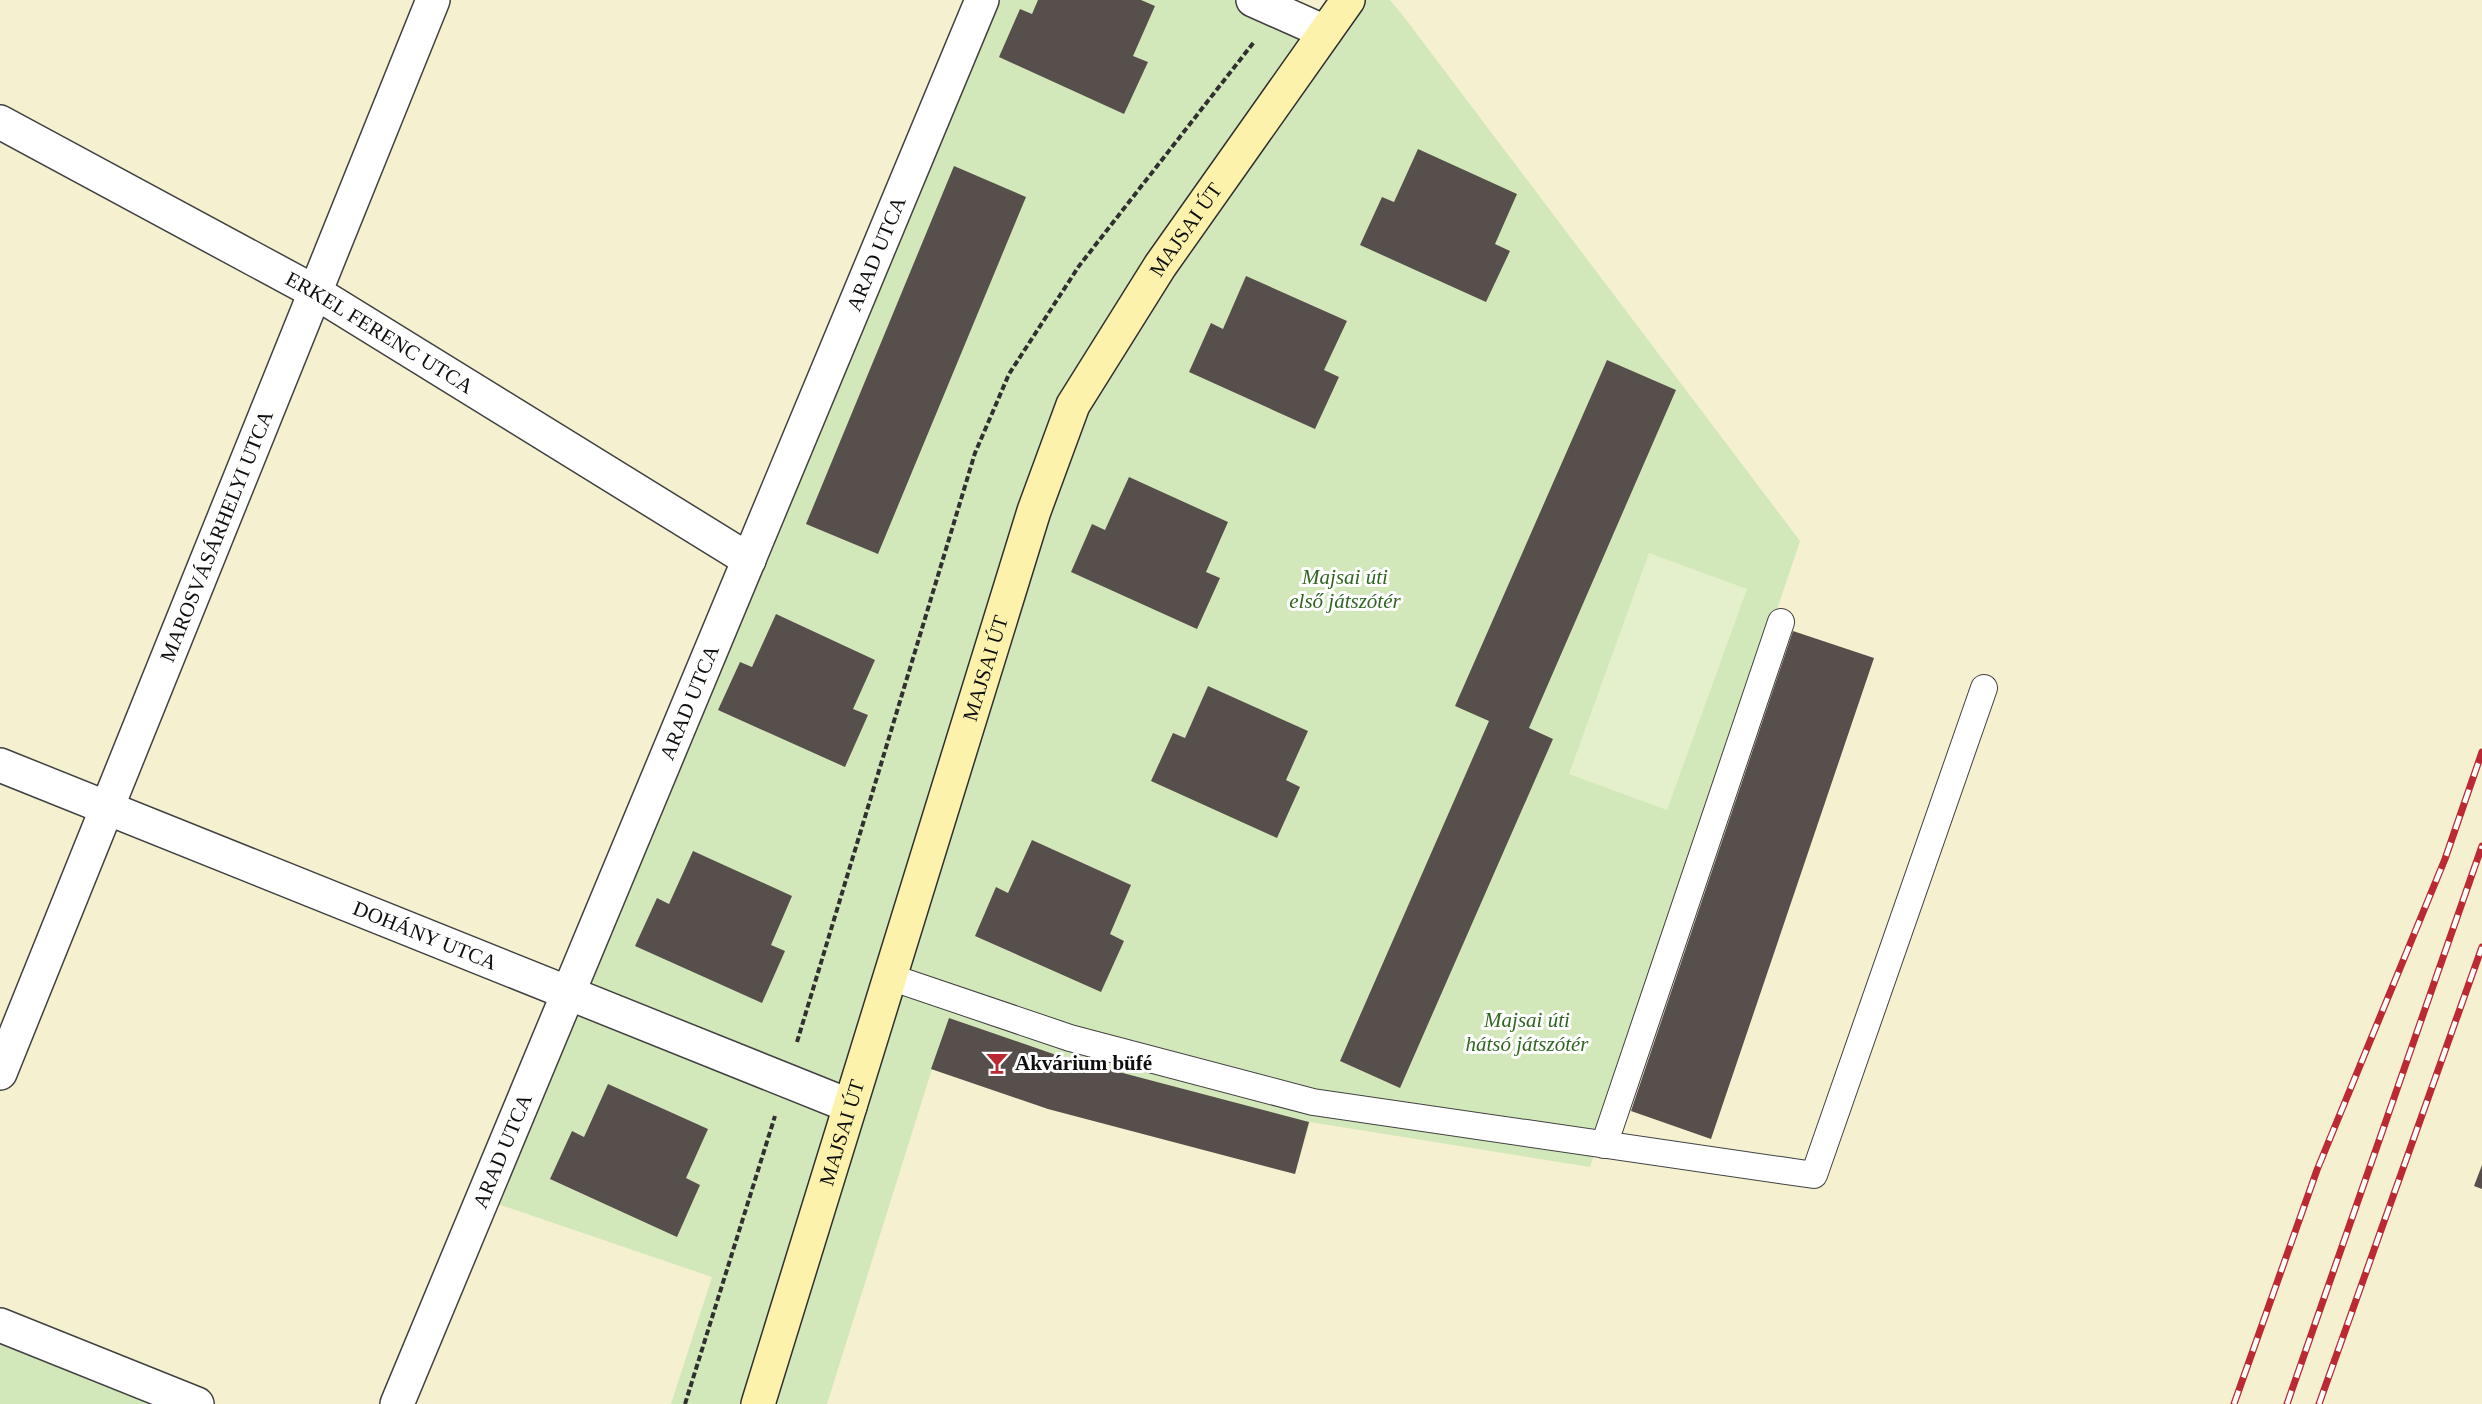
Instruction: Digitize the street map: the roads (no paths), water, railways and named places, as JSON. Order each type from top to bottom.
[{"type":"main road","name":"MAJSAI ÚT","points":[[758,1404],[1034,511],[1073,405],[1160,266],[1348,0]]},
{"type":"street","name":"MAROSVÁSÁRHELYI UTCA","points":[[0,1073],[433,0]]},
{"type":"street","name":"ARAD UTCA","points":[[397,1404],[982,0]]},
{"type":"street","points":[[1253,0],[1324,32]]},
{"type":"street","name":"ERKEL FERENC UTCA","points":[[0,122],[315,292],[749,560]]},
{"type":"street","name":"DOHÁNY UTCA","points":[[0,765],[850,1106]]},
{"type":"street","points":[[0,1325],[197,1404]]},
{"type":"lane","points":[[1604,1144],[1781,622]]},
{"type":"lane","points":[[890,977],[1071,1038],[1313,1102],[1814,1175],[1984,688]]},
{"type":"railway","points":[[2234,1404],[2317,1170],[2445,859],[2482,752]]},
{"type":"railway","points":[[2287,1404],[2482,846]]},
{"type":"railway","points":[[2319,1404],[2482,947]]},
{"type":"place","name":"Akvárium büfé","points":[[997,1063]]},
{"type":"park label","name":"Majsai úti első játszótér","points":[[1345,589]]},
{"type":"park label","name":"Majsai úti hátsó játszótér","points":[[1527,1032]]}]
